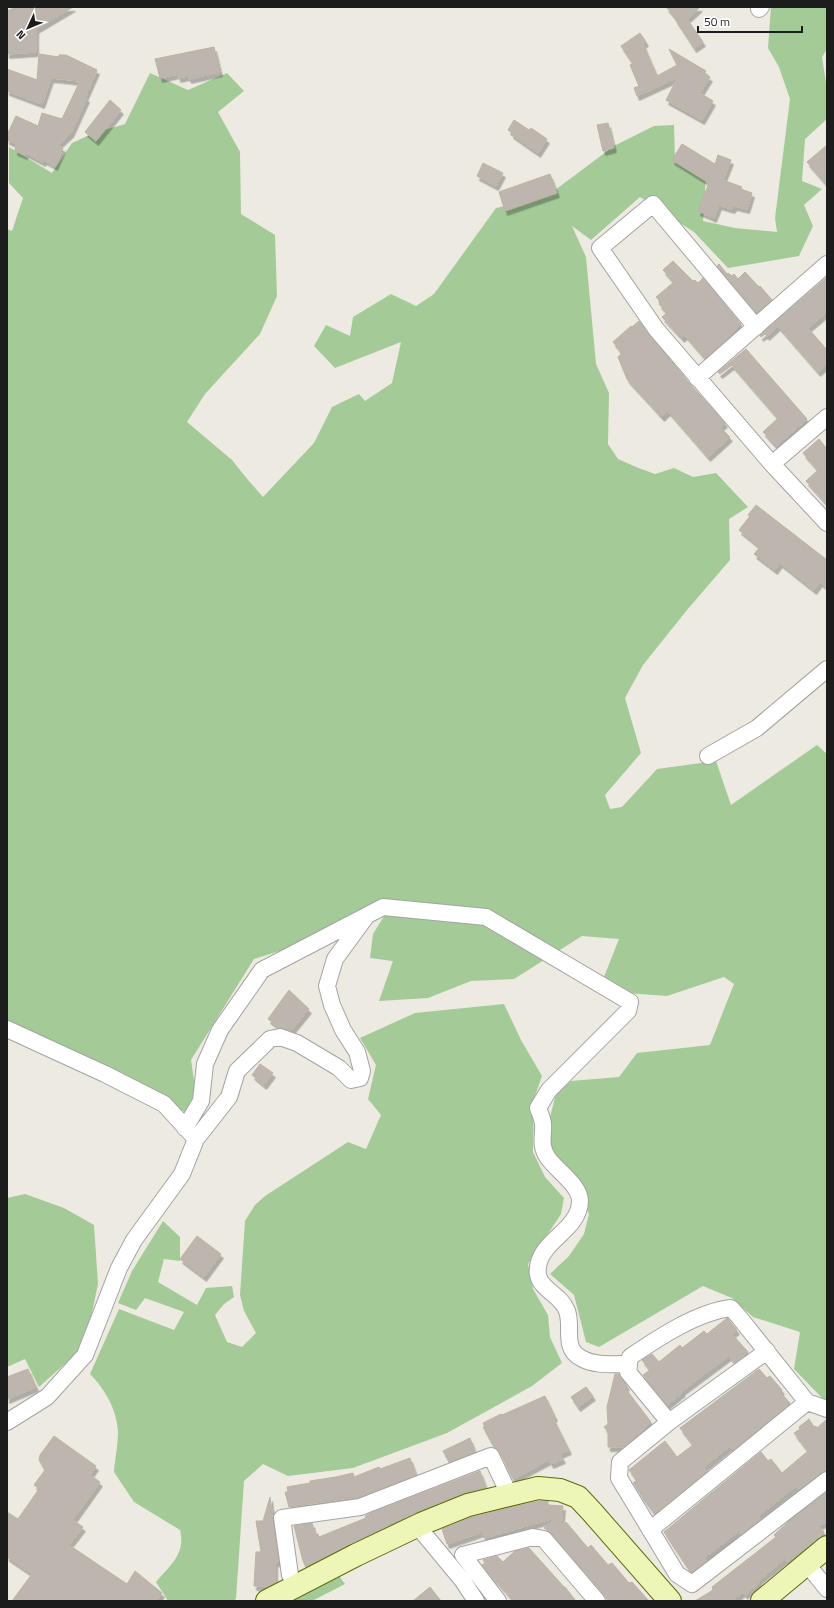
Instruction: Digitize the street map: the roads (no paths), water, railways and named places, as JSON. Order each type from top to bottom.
[{"type":"street","points":[[756,327],[653,204],[600,248],[656,329],[772,464],[827,523]]},
{"type":"street","points":[[697,378],[827,264]]},
{"type":"street","points":[[772,464],[827,418]]},
{"type":"street","points":[[708,756],[757,728],[827,669]]},
{"type":"street","points":[[7,1422],[47,1397],[85,1355],[119,1268],[131,1245],[155,1209],[182,1174],[200,1101],[205,1064],[220,1030],[262,970],[382,907],[486,917],[630,1002],[628,1011],[549,1090],[538,1108],[543,1122],[541,1136],[543,1148],[548,1158],[577,1190],[580,1200],[574,1219],[544,1250],[539,1261],[537,1272],[540,1282],[562,1303],[567,1312],[569,1340],[572,1350],[580,1358],[594,1363],[628,1364]]},
{"type":"street","points":[[191,1134],[229,1097],[237,1070],[270,1039],[280,1037],[297,1043],[339,1068],[351,1080],[360,1078],[362,1071],[357,1052],[343,1030],[332,1005],[327,986],[335,959],[367,916]]},
{"type":"street","points":[[7,1029],[105,1074],[164,1104],[191,1134]]},
{"type":"street","points":[[669,1422],[628,1372],[630,1357],[662,1335],[717,1310],[731,1308],[807,1402],[827,1409]]},
{"type":"street","points":[[767,1351],[669,1422],[620,1462],[619,1478],[677,1574],[692,1584],[827,1480]]},
{"type":"street","points":[[650,1530],[807,1402]]},
{"type":"street","points":[[296,1586],[290,1575],[282,1518],[360,1506],[491,1456],[508,1494]]},
{"type":"street","points":[[267,1601],[421,1524],[468,1505],[508,1494],[538,1488],[560,1490],[578,1497],[670,1601]]},
{"type":"street","points":[[421,1524],[424,1534],[463,1581],[476,1601]]},
{"type":"street","points":[[498,1601],[463,1555],[533,1536],[544,1539],[597,1601]]},
{"type":"street","points":[[762,1601],[827,1547]]},
{"type":"street","points":[[807,1564],[827,1589]]}]
